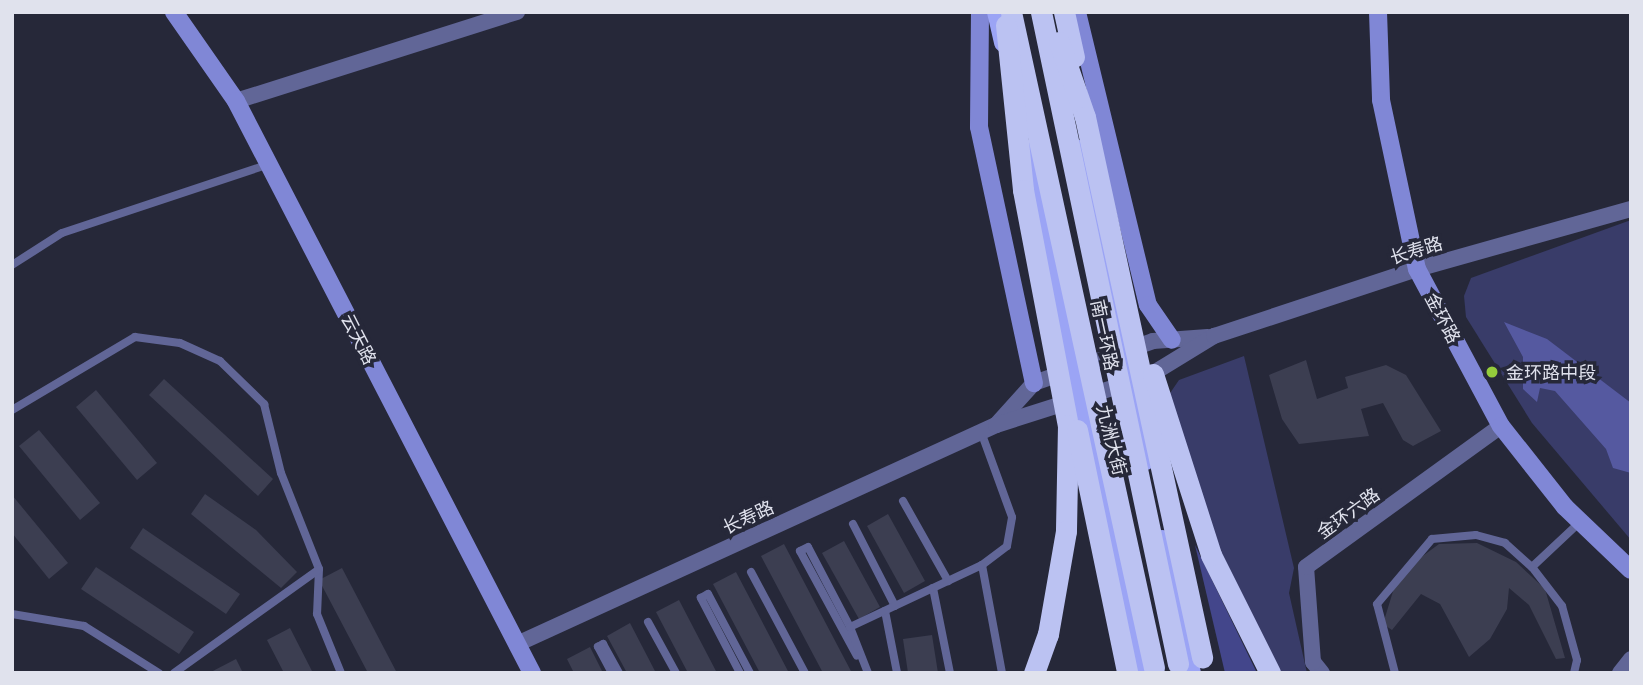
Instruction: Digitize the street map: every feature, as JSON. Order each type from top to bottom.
[{"type":"highway","points":[[1009,12],[1005,55],[1023,190],[1068,425],[1066,531],[1034,673]]},
{"type":"highway","name":"南一环路","points":[[1009,12],[1150,671]]},
{"type":"highway","points":[[1052,14],[1085,117],[1205,673]]},
{"type":"highway","points":[[1052,14],[1145,350],[1211,555],[1270,673]]},
{"type":"highway","name":"南一环路","points":[[1052,14],[1183,670]]},
{"type":"highway","points":[[1021,122],[1029,192],[1127,673]]},
{"type":"main road","name":"九洲大街","points":[[996,12],[1072,368],[1150,671]]},
{"type":"main road","name":"九洲大街","points":[[1052,14],[1125,350],[1183,670]]},
{"type":"street","name":"云天路","points":[[174,12],[236,101],[532,673]]},
{"type":"street","points":[[236,101],[517,12]]},
{"type":"street","points":[[980,12],[979,127],[1034,383]]},
{"type":"street","points":[[1077,12],[1148,305],[1172,340]]},
{"type":"street","name":"金环路","points":[[1378,12],[1381,100],[1417,269],[1501,426],[1580,522],[1631,570]]},
{"type":"street","name":"长寿路","points":[[517,644],[988,428],[1131,383],[1214,336],[1417,269],[1631,209]]},
{"type":"street","name":"长寿路","points":[[988,428],[1034,383],[1125,350],[1172,340],[1214,336]]},
{"type":"street","name":"金环六路","points":[[1322,673],[1313,663],[1306,567],[1501,426]]},
{"type":"street","points":[[1620,673],[1631,659]]},
{"type":"lane","points":[[12,265],[62,233],[269,164]]},
{"type":"lane","points":[[12,410],[135,337],[180,343],[220,361],[264,404],[281,473],[320,569],[317,614],[341,673]]},
{"type":"lane","points":[[850,627],[982,565],[1007,546],[1012,517],[988,428]]},
{"type":"lane","points":[[903,501],[948,581]]},
{"type":"lane","points":[[1532,567],[1580,522]]},
{"type":"lane","points":[[853,524],[895,606]]},
{"type":"lane","points":[[1395,673],[1377,604],[1432,539],[1476,535],[1505,543],[1532,567],[1563,606],[1577,660],[1574,673]]},
{"type":"lane","points":[[808,547],[850,627],[867,673],[800,551],[808,547]]},
{"type":"lane","points":[[982,565],[1002,673]]},
{"type":"lane","points":[[173,673],[320,569]]},
{"type":"lane","points":[[751,572],[805,673]]},
{"type":"lane","points":[[933,588],[950,673]]},
{"type":"lane","points":[[740,673],[701,598],[708,594],[750,673]]},
{"type":"lane","points":[[885,611],[897,673]]},
{"type":"lane","points":[[12,614],[84,626],[159,673]]},
{"type":"lane","points":[[648,622],[676,673]]},
{"type":"lane","points":[[612,673],[598,647],[603,645],[619,673]]},
{"type":"shaded area","points":[[1631,220],[1631,540],[1532,423],[1466,317],[1464,296],[1471,278]]},
{"type":"shaded area","points":[[1504,322],[1547,339],[1631,403],[1631,473],[1613,468],[1606,449],[1555,391],[1540,388],[1537,402],[1523,389],[1523,357]]},
{"type":"shaded area","points":[[1244,356],[1294,568],[1289,593],[1307,673],[1280,673],[1222,554],[1166,399],[1179,380]]},
{"type":"shaded area","points":[[1195,545],[1257,673],[1225,673]]},
{"type":"building","points":[[1306,360],[1317,399],[1348,388],[1345,377],[1386,365],[1406,375],[1441,431],[1413,446],[1403,440],[1383,403],[1361,409],[1369,436],[1299,444],[1282,419],[1269,375]]},
{"type":"building","points":[[164,379],[273,479],[258,496],[149,395]]},
{"type":"building","points":[[96,390],[157,463],[137,480],[76,407]]},
{"type":"building","points":[[39,430],[100,503],[80,520],[19,446]]},
{"type":"building","points":[[205,494],[256,530],[297,572],[281,588],[191,514]]},
{"type":"building","points":[[12,495],[68,563],[49,579],[12,533]]},
{"type":"building","points":[[888,514],[925,581],[904,593],[867,526]]},
{"type":"building","points":[[143,528],[240,594],[226,614],[130,548]]},
{"type":"building","points":[[844,541],[880,607],[859,619],[822,553]]},
{"type":"building","points":[[1477,543],[1516,562],[1545,589],[1565,658],[1556,659],[1529,605],[1509,588],[1507,609],[1490,639],[1469,657],[1440,604],[1421,594],[1392,630],[1383,624],[1394,588],[1416,561],[1439,544]]},
{"type":"building","points":[[784,544],[852,673],[823,673],[761,556]]},
{"type":"building","points":[[96,567],[194,632],[179,654],[81,589]]},
{"type":"building","points":[[342,568],[397,673],[368,673],[319,580]]},
{"type":"building","points":[[736,572],[789,673],[760,673],[713,584]]},
{"type":"building","points":[[679,600],[717,673],[688,673],[656,612]]},
{"type":"building","points":[[630,623],[656,673],[627,673],[607,636]]},
{"type":"building","points":[[290,628],[313,673],[284,673],[267,640]]},
{"type":"building","points":[[932,635],[938,673],[908,673],[903,639]]},
{"type":"building","points":[[590,647],[603,673],[574,673],[567,659]]},
{"type":"building","points":[[236,659],[243,673],[209,673]]},
{"type":"place","name":"金环路中段","points":[[1492,372]]}]
